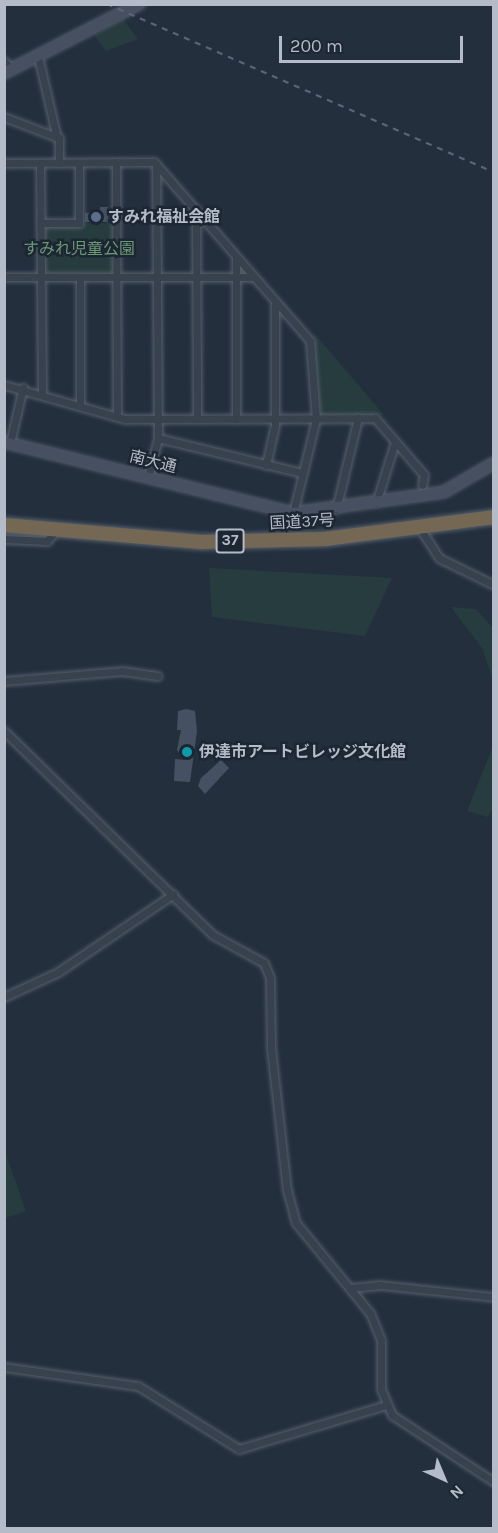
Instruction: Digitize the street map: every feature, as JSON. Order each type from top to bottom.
[{"type":"highway","name":"国道37号","points":[[4,525],[59,527],[201,542],[325,539],[494,517]]},
{"type":"street","points":[[7,68],[38,56],[139,4]]},
{"type":"street","points":[[38,56],[57,138],[59,163]]},
{"type":"street","points":[[4,117],[57,138]]},
{"type":"street","points":[[116,162],[117,417]]},
{"type":"street","points":[[4,163],[156,164],[315,347],[316,419],[293,513]]},
{"type":"street","points":[[40,163],[42,393]]},
{"type":"street","points":[[41,223],[79,223],[79,163]]},
{"type":"street","points":[[148,477],[158,438],[156,164]]},
{"type":"street","points":[[196,210],[197,419]]},
{"type":"street","points":[[236,257],[236,419]]},
{"type":"street","points":[[4,277],[253,277]]},
{"type":"street","points":[[80,277],[80,406]]},
{"type":"street","points":[[266,465],[275,419],[275,303]]},
{"type":"street","points":[[4,385],[23,387],[117,417],[157,419],[375,418],[424,475],[422,485]]},
{"type":"street","points":[[7,442],[23,387]]},
{"type":"street","points":[[336,509],[358,418]]},
{"type":"street","points":[[158,438],[303,473]]},
{"type":"street","name":"南大通","points":[[7,442],[293,513],[336,509],[444,492],[494,464]]},
{"type":"street","points":[[376,503],[396,442]]},
{"type":"street","points":[[4,539],[47,541],[59,527]]},
{"type":"street","points":[[419,527],[439,558],[494,585]]},
{"type":"street","points":[[4,681],[122,671],[158,676]]},
{"type":"street","points":[[4,730],[213,934],[258,957],[268,970],[271,1048],[291,1210],[306,1240],[351,1288],[377,1328],[386,1405],[411,1430],[494,1482]]},
{"type":"street","points":[[4,997],[58,972],[173,894]]},
{"type":"street","points":[[351,1288],[380,1285],[494,1297]]},
{"type":"street","points":[[4,1367],[138,1386],[239,1449],[386,1405]]},
{"type":"green space","points":[[123,19],[138,39],[106,51],[94,35]]},
{"type":"green space","name":"すみれ児童公園","points":[[114,223],[113,274],[43,273],[44,224]]},
{"type":"green space","points":[[314,333],[384,415],[321,415]]},
{"type":"green space","points":[[209,568],[392,578],[365,636],[212,617]]},
{"type":"green space","points":[[451,607],[476,609],[493,628],[493,680],[482,648]]},
{"type":"green space","points":[[493,746],[493,807],[488,817],[467,811]]},
{"type":"green space","points":[[4,1149],[26,1211],[5,1218],[4,1218]]},
{"type":"building","name":"すみれ福祉会館","points":[[100,207],[108,207],[108,222],[85,222],[85,213],[100,212]]},
{"type":"building","name":"伊達市アートビレッジ文化館","points":[[186,709],[195,711],[197,731],[190,782],[174,781],[175,759],[185,760],[177,750],[181,730],[177,730],[178,711]]},
{"type":"building","points":[[221,760],[229,768],[205,794],[198,786],[201,778]]},
{"type":"railway","points":[[107,4],[494,172]]},
{"type":"place","name":"すみれ福祉会館","points":[[96,217]]},
{"type":"place","name":"伊達市アートビレッジ文化館","points":[[187,752]]}]
